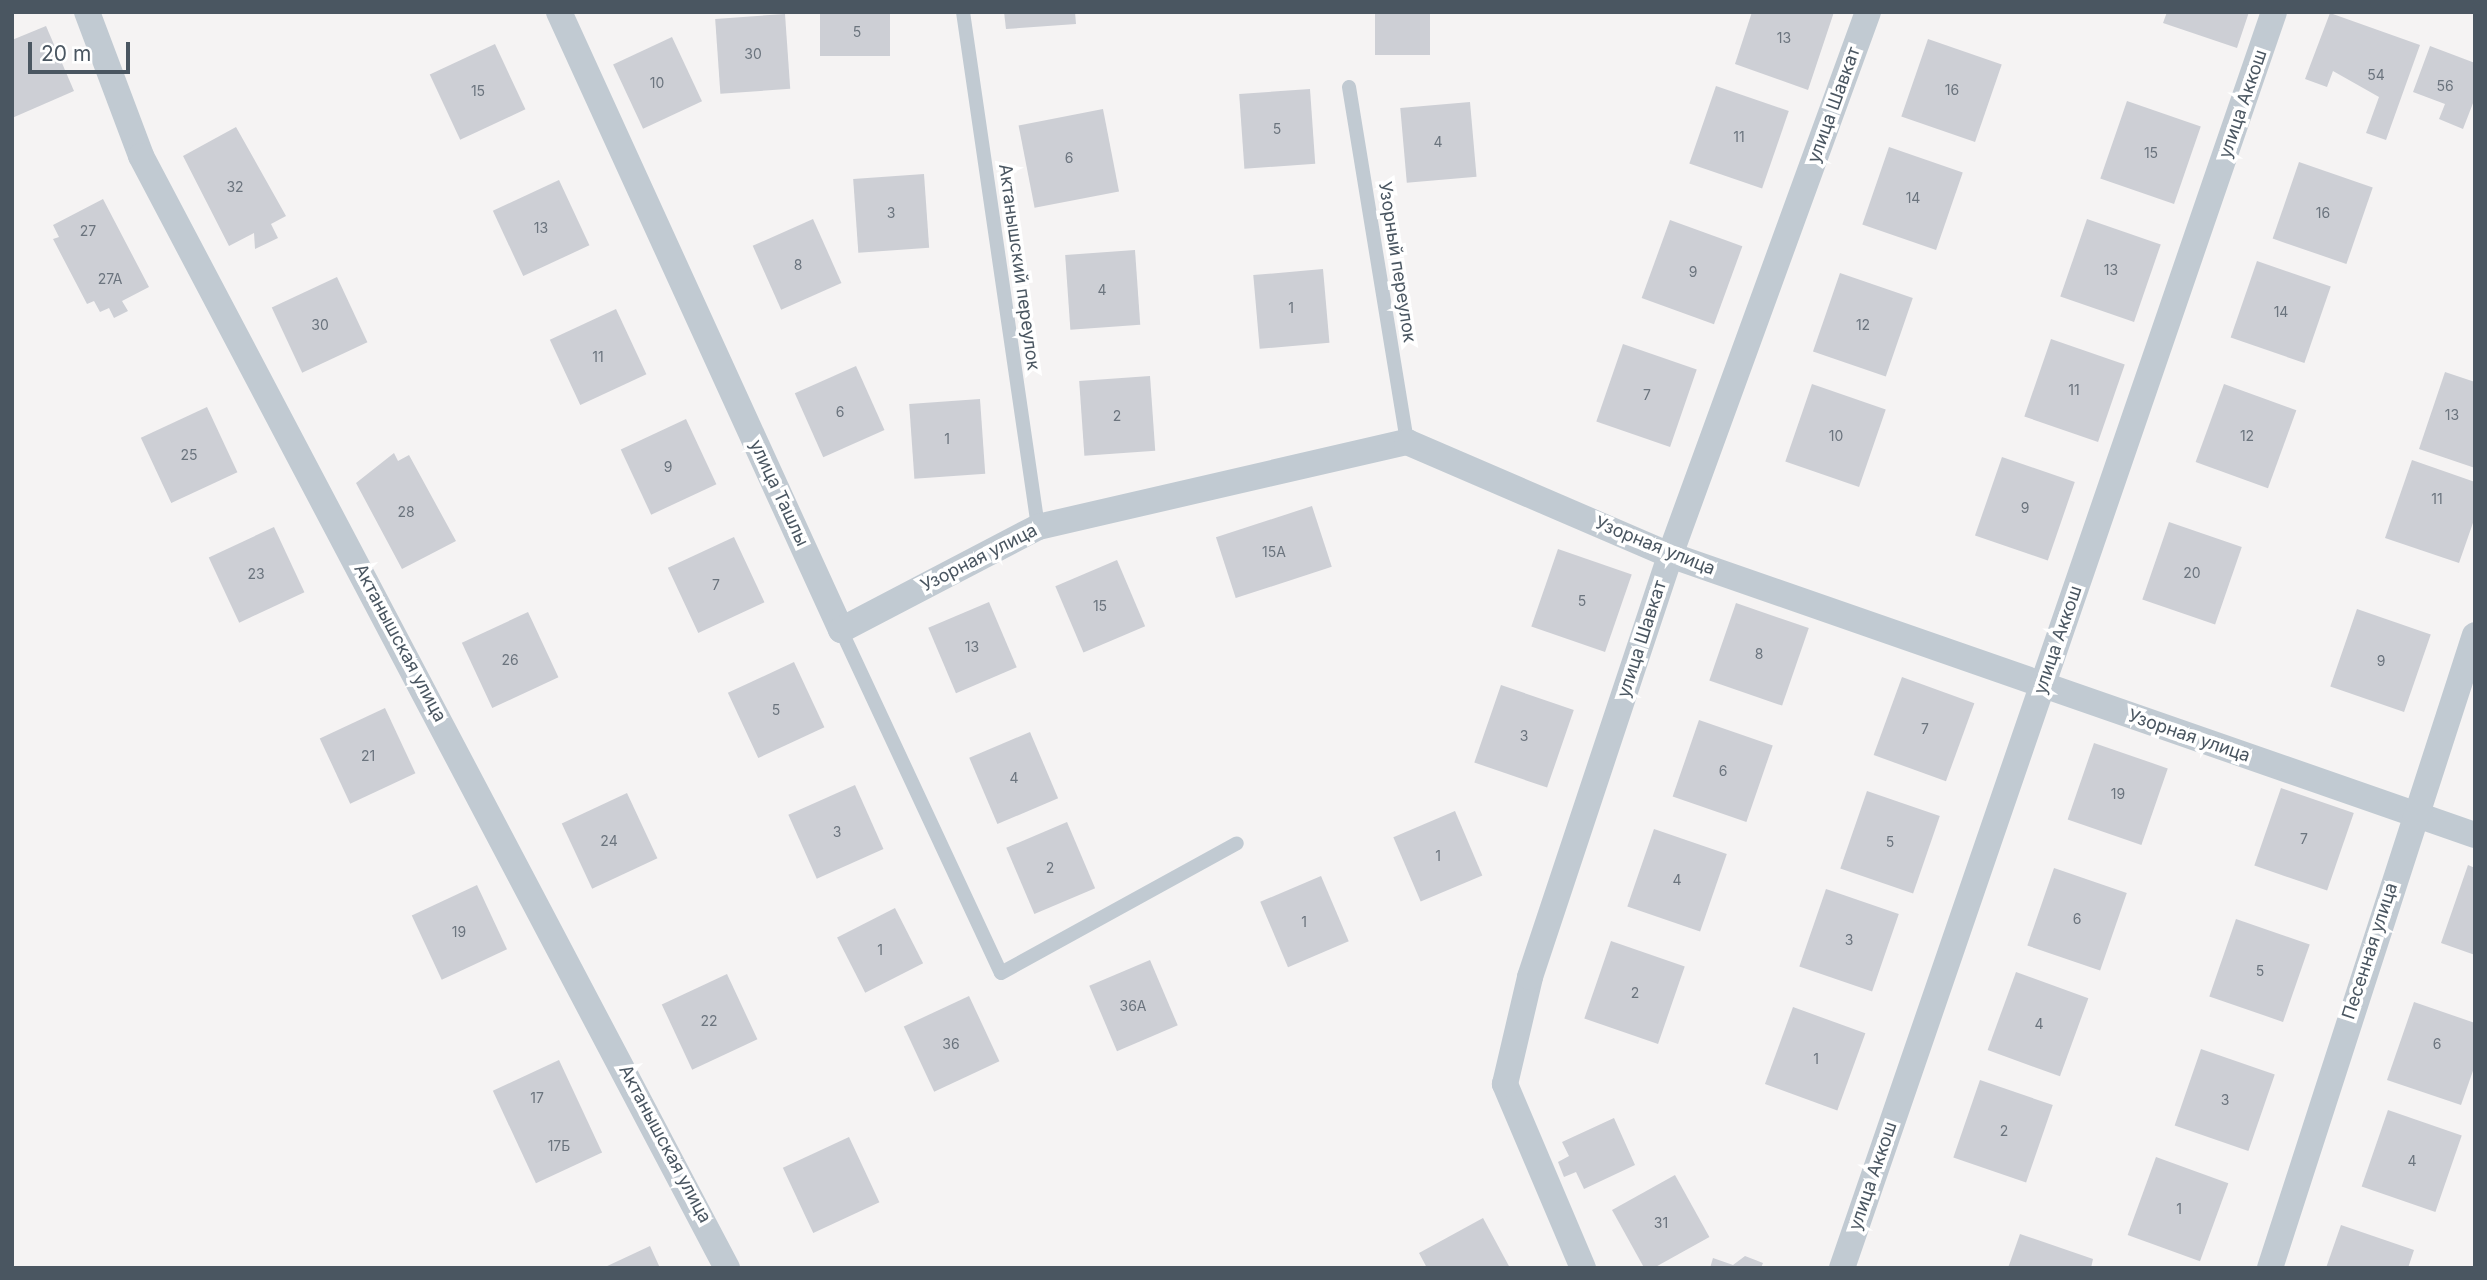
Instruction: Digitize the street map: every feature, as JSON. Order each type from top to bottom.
[{"type":"street","name":"Актанышская улица","points":[[87,12],[141,156],[727,1268]]},
{"type":"street","name":"улица Ташлы","points":[[559,12],[841,630]]},
{"type":"street","name":"улица Шавкат","points":[[1583,1268],[1505,1084],[1530,977],[1670,555],[1868,12]]},
{"type":"street","name":"улица Аккош","points":[[1842,1268],[2274,12]]},
{"type":"street","name":"Узорная улица","points":[[841,630],[1038,527],[1407,442],[1670,555],[2475,835]]},
{"type":"street","name":"Песенная улица","points":[[2270,1268],[2413,814],[2475,635]]},
{"type":"lane","name":"Актанышский переулок","points":[[963,12],[1038,527]]},
{"type":"lane","name":"Узорный переулок","points":[[1349,88],[1407,442]]},
{"type":"lane","name":"улица Ташлы","points":[[841,630],[1001,973],[1237,843]]},
{"type":"building","points":[[820,12],[890,12],[890,56],[820,56]]},
{"type":"building","points":[[1004,12],[1075,12],[1076,24],[1006,29]]},
{"type":"building","points":[[1375,12],[1430,12],[1430,55],[1375,55]]},
{"type":"building","points":[[1752,12],[1834,12],[1808,90],[1735,64]]},
{"type":"building","points":[[2167,12],[2249,12],[2237,48],[2163,23]]},
{"type":"building","points":[[2330,13],[2420,45],[2386,140],[2366,133],[2379,97],[2333,71],[2327,87],[2305,79]]},
{"type":"building","points":[[785,14],[790,89],[720,94],[715,19]]},
{"type":"building","points":[[46,26],[74,91],[12,118],[12,40]]},
{"type":"building","points":[[672,37],[702,101],[643,129],[613,64]]},
{"type":"building","points":[[1928,39],[2002,64],[1975,142],[1901,117]]},
{"type":"building","points":[[495,44],[525,109],[460,140],[430,74]]},
{"type":"building","points":[[2430,46],[2475,63],[2475,98],[2463,129],[2439,119],[2445,104],[2413,92]]},
{"type":"building","points":[[1716,86],[1789,111],[1762,189],[1689,164]]},
{"type":"building","points":[[1310,89],[1315,164],[1244,169],[1239,94]]},
{"type":"building","points":[[2127,101],[2201,126],[2174,204],[2100,179]]},
{"type":"building","points":[[1470,102],[1477,177],[1407,183],[1400,108]]},
{"type":"building","points":[[1103,109],[1119,191],[1035,208],[1019,125]]},
{"type":"building","points":[[236,127],[286,216],[271,224],[278,238],[255,249],[254,233],[229,246],[183,156]]},
{"type":"building","points":[[1889,147],[1963,172],[1936,250],[1862,225]]},
{"type":"building","points":[[2299,162],[2373,187],[2346,264],[2273,239]]},
{"type":"building","points":[[924,174],[929,248],[858,253],[853,179]]},
{"type":"building","points":[[559,180],[589,245],[523,276],[493,211]]},
{"type":"building","points":[[103,199],[149,287],[122,301],[128,311],[114,318],[109,308],[100,312],[94,301],[87,304],[53,239],[59,237],[53,225]]},
{"type":"building","points":[[813,219],[841,283],[781,310],[753,246]]},
{"type":"building","points":[[2087,219],[2161,244],[2134,322],[2060,297]]},
{"type":"building","points":[[1670,220],[1742,246],[1714,324],[1642,298]]},
{"type":"building","points":[[1135,250],[1140,325],[1070,330],[1065,255]]},
{"type":"building","points":[[2257,261],[2331,286],[2304,363],[2231,338]]},
{"type":"building","points":[[1323,269],[1329,343],[1260,349],[1253,275]]},
{"type":"building","points":[[1840,273],[1913,298],[1886,377],[1813,351]]},
{"type":"building","points":[[337,277],[367,342],[302,373],[272,307]]},
{"type":"building","points":[[616,309],[646,374],[580,405],[550,340]]},
{"type":"building","points":[[2051,339],[2125,364],[2098,442],[2024,417]]},
{"type":"building","points":[[1623,344],[1697,369],[1670,447],[1596,422]]},
{"type":"building","points":[[856,366],[884,430],[823,457],[795,393]]},
{"type":"building","points":[[2445,372],[2475,382],[2475,468],[2419,449]]},
{"type":"building","points":[[1150,376],[1155,451],[1084,456],[1079,381]]},
{"type":"building","points":[[1812,384],[1886,409],[1859,487],[1785,462]]},
{"type":"building","points":[[2224,384],[2296,410],[2268,488],[2196,462]]},
{"type":"building","points":[[980,399],[985,474],[914,479],[909,404]]},
{"type":"building","points":[[207,407],[237,472],[171,503],[141,438]]},
{"type":"building","points":[[686,419],[716,484],[651,515],[621,449]]},
{"type":"building","points":[[394,453],[398,461],[409,455],[456,541],[402,569],[356,483]]},
{"type":"building","points":[[2002,457],[2075,482],[2048,561],[1975,535]]},
{"type":"building","points":[[2412,460],[2475,482],[2475,517],[2459,563],[2385,538]]},
{"type":"building","points":[[1312,506],[1332,567],[1236,598],[1216,537]]},
{"type":"building","points":[[2169,522],[2242,547],[2215,625],[2142,600]]},
{"type":"building","points":[[274,527],[304,592],[239,623],[209,557]]},
{"type":"building","points":[[734,537],[764,602],[698,633],[668,568]]},
{"type":"building","points":[[1558,549],[1632,574],[1605,652],[1531,627]]},
{"type":"building","points":[[1117,560],[1145,626],[1083,652],[1055,586]]},
{"type":"building","points":[[989,602],[1017,667],[956,693],[928,628]]},
{"type":"building","points":[[1736,603],[1809,628],[1782,706],[1709,681]]},
{"type":"building","points":[[2357,609],[2431,634],[2404,712],[2330,687]]},
{"type":"building","points":[[528,612],[558,677],[492,708],[462,643]]},
{"type":"building","points":[[794,662],[824,727],[758,758],[728,693]]},
{"type":"building","points":[[1902,677],[1974,703],[1946,781],[1874,755]]},
{"type":"building","points":[[1501,685],[1574,710],[1547,788],[1474,763]]},
{"type":"building","points":[[385,708],[415,773],[350,804],[320,738]]},
{"type":"building","points":[[1699,720],[1773,745],[1746,822],[1673,797]]},
{"type":"building","points":[[1030,732],[1058,798],[997,824],[969,758]]},
{"type":"building","points":[[2094,743],[2168,768],[2141,845],[2068,820]]},
{"type":"building","points":[[855,785],[883,849],[817,879],[788,815]]},
{"type":"building","points":[[2281,788],[2354,813],[2327,891],[2254,866]]},
{"type":"building","points":[[1867,791],[1940,816],[1913,894],[1840,869]]},
{"type":"building","points":[[627,793],[657,858],[592,889],[562,823]]},
{"type":"building","points":[[1455,811],[1482,875],[1421,902],[1393,837]]},
{"type":"building","points":[[1067,822],[1095,888],[1034,914],[1006,848]]},
{"type":"building","points":[[1654,829],[1727,854],[1700,932],[1627,907]]},
{"type":"building","points":[[2468,865],[2475,868],[2475,955],[2441,943]]},
{"type":"building","points":[[2054,868],[2127,893],[2100,971],[2027,946]]},
{"type":"building","points":[[1321,876],[1349,941],[1288,967],[1260,902]]},
{"type":"building","points":[[477,885],[507,949],[442,980],[412,915]]},
{"type":"building","points":[[1826,889],[1899,914],[1872,992],[1799,967]]},
{"type":"building","points":[[895,908],[923,963],[865,993],[837,938]]},
{"type":"building","points":[[2236,919],[2310,944],[2283,1022],[2209,997]]},
{"type":"building","points":[[1611,941],[1685,966],[1658,1044],[1584,1019]]},
{"type":"building","points":[[1150,960],[1178,1025],[1117,1051],[1089,986]]},
{"type":"building","points":[[2016,972],[2088,998],[2060,1076],[1988,1050]]},
{"type":"building","points":[[727,974],[757,1039],[692,1070],[662,1004]]},
{"type":"building","points":[[969,996],[999,1061],[934,1092],[904,1026]]},
{"type":"building","points":[[2414,1002],[2475,1023],[2475,1065],[2461,1105],[2387,1080]]},
{"type":"building","points":[[1793,1007],[1865,1033],[1837,1110],[1765,1084]]},
{"type":"building","points":[[2201,1049],[2275,1074],[2248,1151],[2175,1126]]},
{"type":"building","points":[[559,1060],[602,1152],[536,1183],[493,1091]]},
{"type":"building","points":[[1980,1080],[2053,1105],[2026,1183],[1953,1158]]},
{"type":"building","points":[[2388,1110],[2462,1135],[2435,1212],[2362,1187]]},
{"type":"building","points":[[1614,1118],[1635,1165],[1584,1189],[1576,1172],[1564,1177],[1558,1162],[1569,1156],[1562,1142]]},
{"type":"building","points":[[849,1137],[879,1202],[813,1233],[783,1168]]},
{"type":"building","points":[[2156,1157],[2228,1183],[2200,1261],[2128,1235]]},
{"type":"building","points":[[1675,1175],[1709,1237],[1654,1268],[1644,1268],[1612,1210]]},
{"type":"building","points":[[1483,1218],[1510,1268],[1427,1268],[1419,1253]]},
{"type":"building","points":[[2341,1225],[2414,1250],[2408,1268],[2326,1268]]},
{"type":"building","points":[[2020,1234],[2093,1259],[2091,1268],[2008,1268]]},
{"type":"building","points":[[650,1246],[660,1268],[603,1268]]},
{"type":"building","points":[[1745,1256],[1763,1263],[1761,1268],[1710,1268],[1713,1258],[1733,1265]]}]
